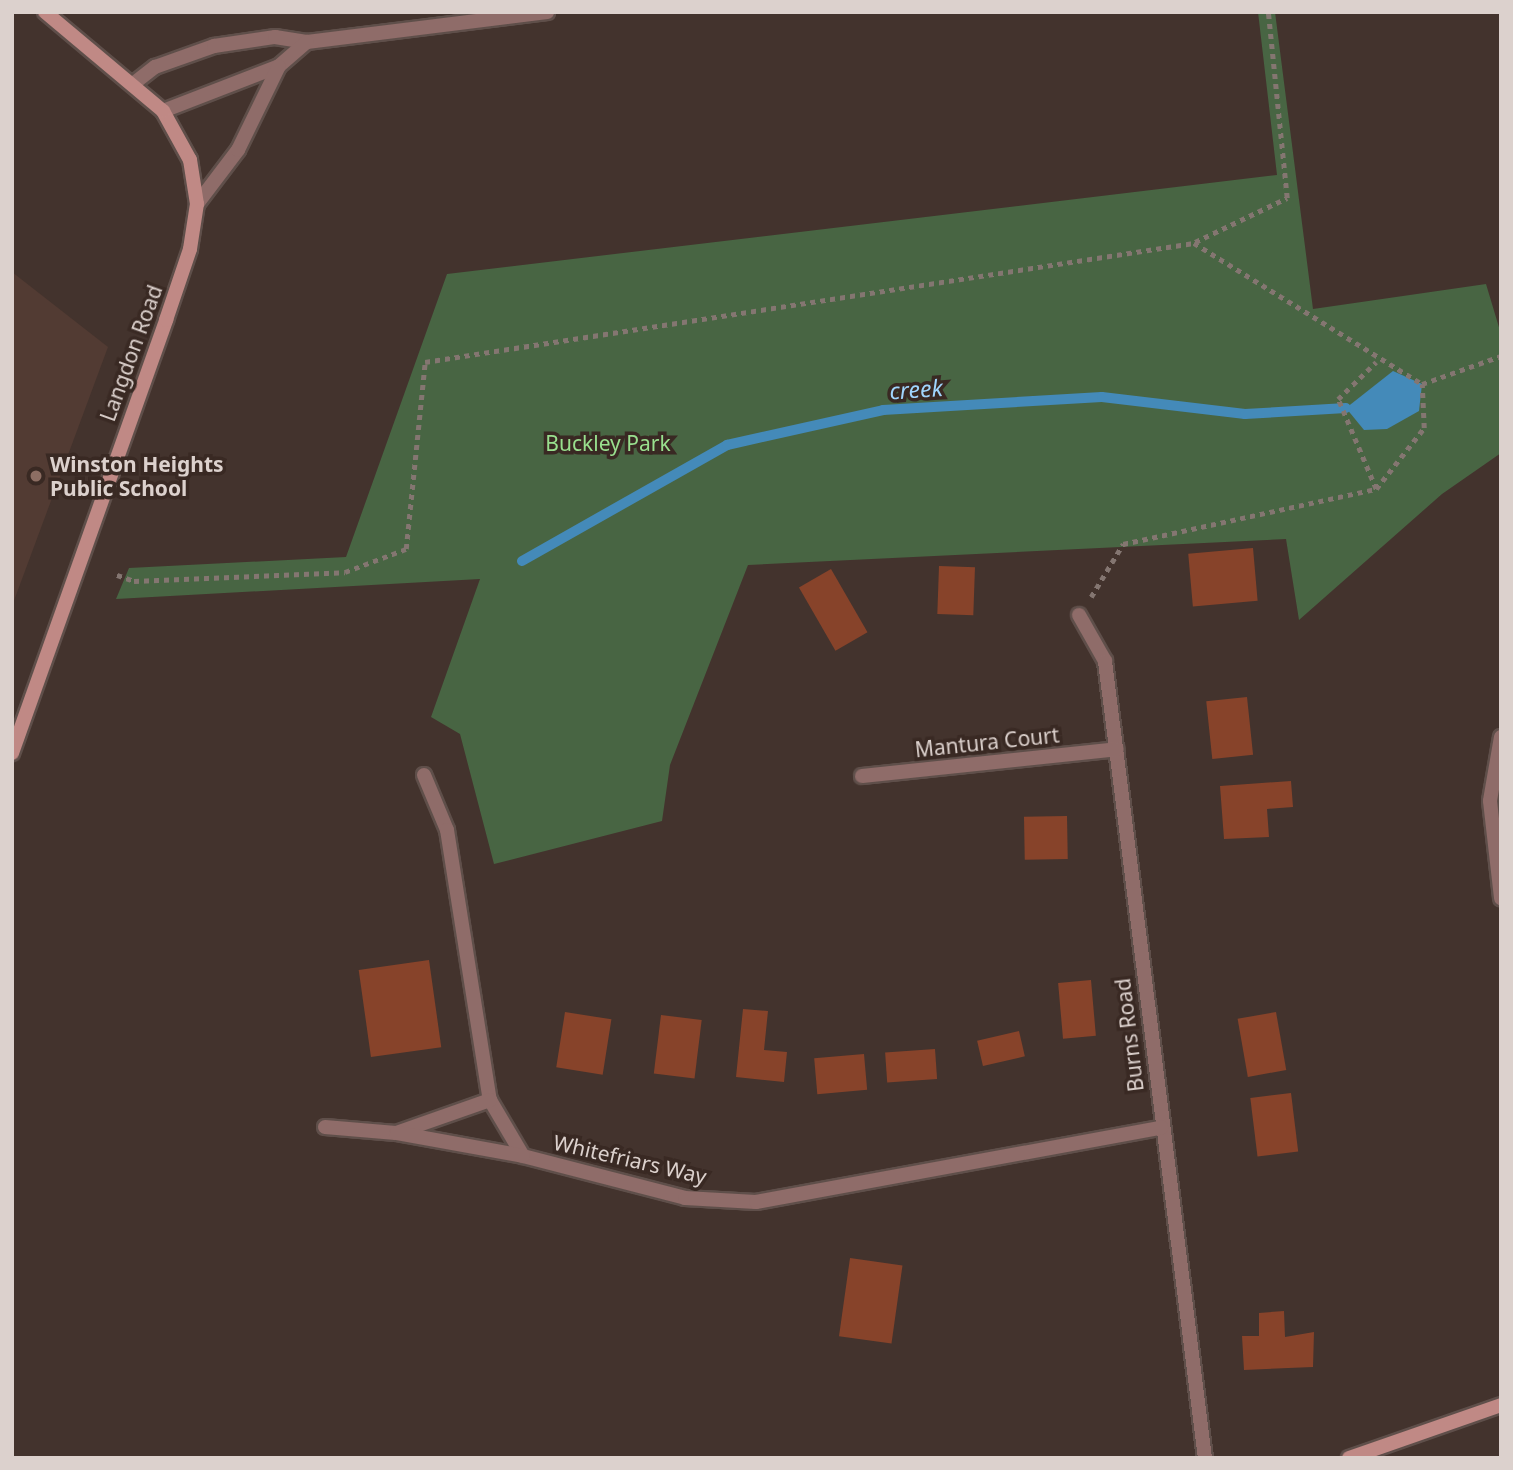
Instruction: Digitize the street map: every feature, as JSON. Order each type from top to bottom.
[{"type":"street","name":"Langdon Road","points":[[12,753],[174,297],[197,204],[190,160],[163,111],[112,65],[45,12]]},
{"type":"street","points":[[133,84],[155,67],[214,46],[275,37],[307,41],[547,12]]},
{"type":"street","points":[[163,111],[279,65],[307,41]]},
{"type":"street","points":[[197,204],[238,150],[279,65]]},
{"type":"street","name":"Burns Road","points":[[1079,615],[1105,661],[1161,1128],[1205,1458]]},
{"type":"street","points":[[1501,737],[1490,801],[1501,898]]},
{"type":"street","name":"Mantura Court","points":[[862,776],[1117,749]]},
{"type":"street","name":"Whitefriars Way","points":[[424,775],[447,830],[490,1100],[523,1156],[685,1198],[756,1202],[1161,1128]]},
{"type":"street","points":[[396,1133],[490,1100]]},
{"type":"street","points":[[325,1127],[396,1133],[523,1156]]},
{"type":"street","points":[[1349,1458],[1501,1405]]},
{"type":"path","points":[[117,575],[134,580],[345,572],[406,549],[425,362],[1194,243],[1287,198],[1268,12]]},
{"type":"path","points":[[1194,243],[1376,362],[1422,384],[1501,356]]},
{"type":"path","points":[[1376,362],[1338,399],[1376,489]]},
{"type":"path","points":[[1079,615],[1124,544],[1376,489],[1424,428],[1422,384]]},
{"type":"shaded area","name":"Winston Heights Public School","points":[[12,272],[108,347],[12,606]]},
{"type":"green space","name":"Buckley Park","points":[[1258,12],[1275,12],[1313,309],[1486,284],[1501,334],[1501,453],[1442,494],[1299,620],[1286,539],[748,565],[670,765],[662,821],[494,864],[460,734],[431,717],[480,579],[116,599],[129,568],[346,557],[447,274],[1277,175]]},
{"type":"water","points":[[1393,371],[1422,384],[1419,411],[1387,429],[1364,430],[1346,408]]},
{"type":"building","points":[[1253,548],[1258,601],[1193,606],[1188,554]]},
{"type":"building","points":[[939,566],[975,567],[973,615],[937,614]]},
{"type":"building","points":[[831,569],[868,632],[835,651],[799,588]]},
{"type":"building","points":[[1247,697],[1253,755],[1212,759],[1206,701]]},
{"type":"building","points":[[1291,781],[1293,807],[1267,809],[1269,837],[1224,839],[1220,786]]},
{"type":"building","points":[[1067,816],[1068,859],[1025,860],[1024,817]]},
{"type":"building","points":[[429,960],[441,1047],[371,1057],[359,970]]},
{"type":"building","points":[[1091,980],[1096,1036],[1063,1039],[1058,983]]},
{"type":"building","points":[[743,1009],[768,1011],[764,1050],[787,1052],[784,1082],[736,1077]]},
{"type":"building","points":[[565,1012],[611,1019],[603,1075],[556,1067]]},
{"type":"building","points":[[1276,1012],[1286,1070],[1248,1077],[1238,1019]]},
{"type":"building","points":[[661,1015],[702,1020],[695,1079],[654,1074]]},
{"type":"building","points":[[1019,1031],[1025,1056],[983,1066],[977,1041]]},
{"type":"building","points":[[935,1049],[937,1079],[887,1082],[885,1052]]},
{"type":"building","points":[[864,1054],[867,1090],[817,1094],[814,1058]]},
{"type":"building","points":[[1291,1093],[1298,1152],[1257,1157],[1250,1098]]},
{"type":"building","points":[[850,1258],[902,1265],[891,1344],[839,1336]]},
{"type":"building","points":[[1284,1311],[1285,1337],[1314,1332],[1313,1367],[1244,1370],[1242,1336],[1259,1336],[1259,1313]]},
{"type":"waterway","name":"creek","points":[[522,561],[727,445],[883,410],[1102,397],[1245,414],[1346,408]]},
{"type":"place","name":"Winston Heights Public School","points":[[36,476]]}]
